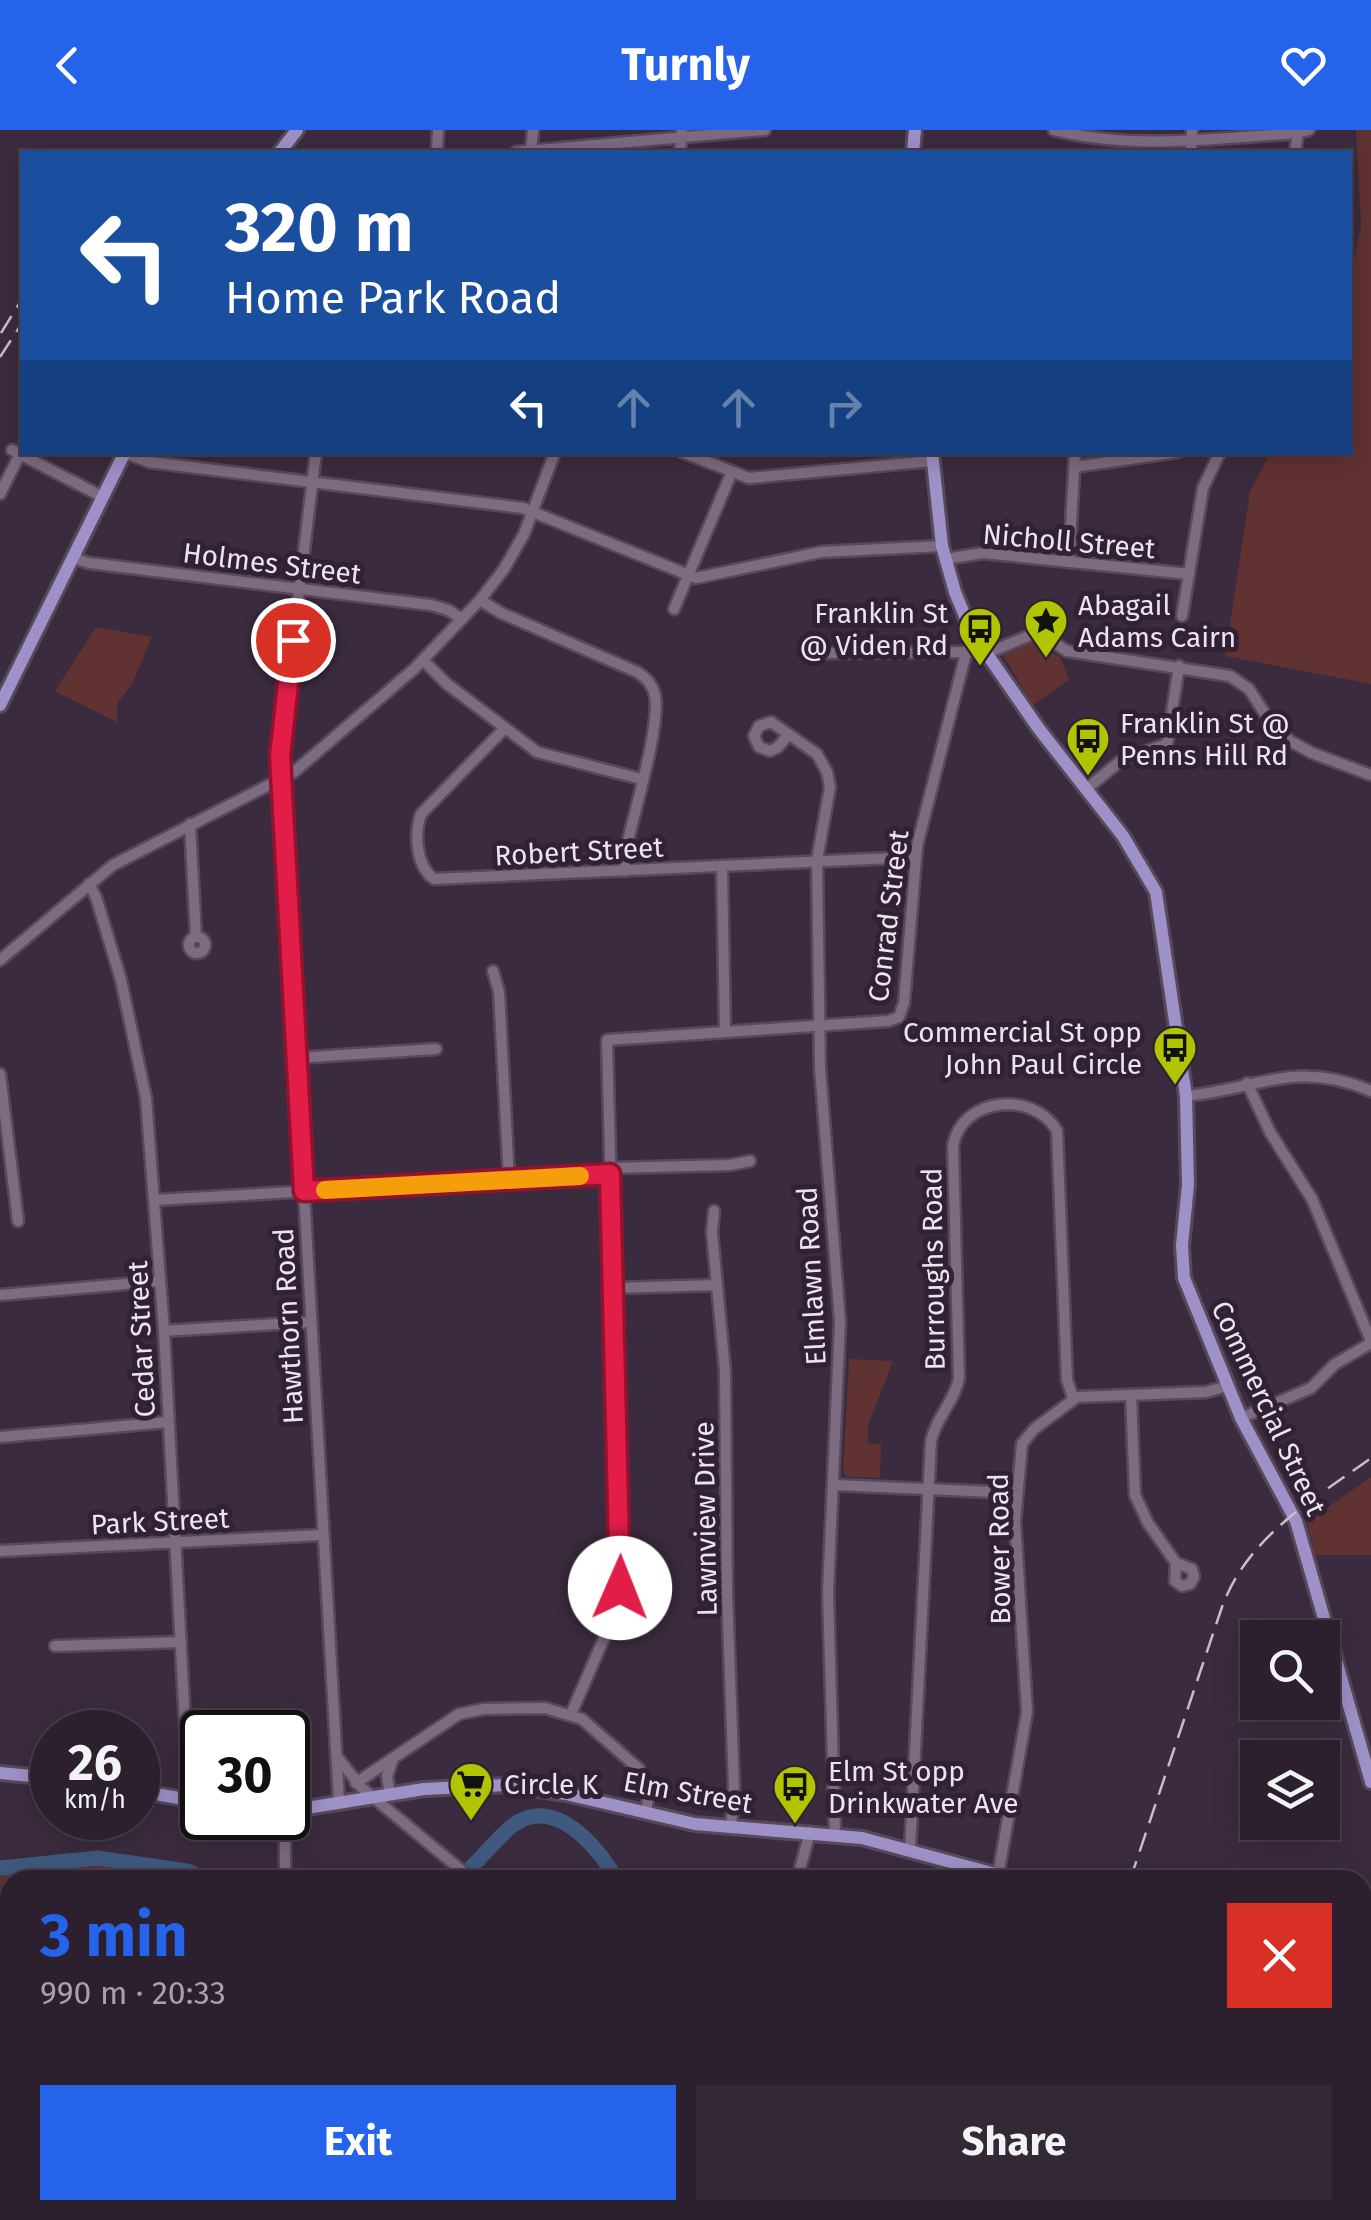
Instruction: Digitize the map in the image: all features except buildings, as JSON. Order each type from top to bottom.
[{"type":"main road","points":[[0,705],[124,455]]},
{"type":"main road","name":"Commercial Street","points":[[932,456],[944,552],[963,613],[983,651],[1142,864],[1158,898],[1186,1096],[1188,1185],[1183,1271],[1242,1418],[1301,1535],[1371,1782]]},
{"type":"main road","points":[[0,1773],[30,1776]]},
{"type":"main road","name":"Elm Street","points":[[310,1807],[452,1786],[506,1785],[730,1828],[835,1834],[910,1849],[981,1870]]},
{"type":"street","points":[[548,150],[682,134],[765,130]]},
{"type":"street","points":[[1054,130],[1132,143],[1303,131]]},
{"type":"street","points":[[0,494],[16,452],[20,454]]},
{"type":"street","points":[[22,455],[103,496]]},
{"type":"street","points":[[130,455],[148,462],[532,511],[688,576]]},
{"type":"street","name":"Hawthorn Road","points":[[316,455],[280,745],[280,780],[339,1802]]},
{"type":"street","points":[[0,960],[115,864],[300,768],[423,660],[480,600],[509,561],[553,455]]},
{"type":"street","points":[[689,455],[731,474],[755,478],[932,456]]},
{"type":"street","points":[[1069,562],[1075,455]]},
{"type":"street","points":[[1074,466],[1156,455]]},
{"type":"street","points":[[1182,616],[1203,488],[1219,455]]},
{"type":"street","points":[[674,609],[731,474]]},
{"type":"street","name":"Nicholl Street","points":[[688,576],[710,577],[822,552],[979,553],[1189,574]]},
{"type":"street","name":"Holmes Street","points":[[74,558],[437,606],[462,619]]},
{"type":"street","points":[[480,600],[647,679],[656,704],[624,854],[625,871]]},
{"type":"street","points":[[813,653],[983,651],[1038,632],[1068,650],[1219,672],[1234,678],[1249,689],[1269,720],[1290,741],[1371,775]]},
{"type":"street","name":"Conrad Street","points":[[610,1171],[606,1040],[892,1020],[901,1014],[915,857],[966,652]]},
{"type":"street","points":[[423,660],[504,729],[547,757],[641,779]]},
{"type":"street","points":[[1086,789],[1124,759],[1167,744],[1178,666]]},
{"type":"street","name":"Robert Street","points":[[504,729],[423,810],[418,826],[425,871],[442,880],[915,857]]},
{"type":"street","name":"Elmlawn Road","points":[[788,735],[813,750],[828,776],[830,799],[817,860],[819,1025],[840,1322],[828,1663],[835,1834]]},
{"type":"street","points":[[190,824],[196,937]]},
{"type":"street","points":[[722,866],[725,1032]]},
{"type":"street","name":"Cedar Street","points":[[89,884],[135,1038],[146,1098],[187,1710]]},
{"type":"street","points":[[493,971],[499,992],[510,1180]]},
{"type":"street","points":[[296,1058],[436,1049]]},
{"type":"street","points":[[0,1074],[18,1222]]},
{"type":"street","points":[[1186,1096],[1286,1076],[1342,1080],[1371,1091]]},
{"type":"street","points":[[1242,1418],[1311,1388],[1335,1364],[1371,1342],[1309,1192],[1274,1138],[1247,1083]]},
{"type":"street","name":"Burroughs Road","points":[[910,1849],[932,1435],[959,1378],[953,1146],[960,1123],[979,1110],[998,1106],[1034,1108],[1046,1115],[1057,1131],[1068,1380],[1073,1398]]},
{"type":"street","points":[[155,1200],[510,1180],[750,1161]]},
{"type":"street","points":[[571,1714],[612,1620],[620,1588],[610,1171]]},
{"type":"street","points":[[0,1194],[14,1192]]},
{"type":"street","name":"Lawnview Drive","points":[[714,1212],[712,1228],[726,1391],[727,1592],[734,1787],[730,1828]]},
{"type":"street","points":[[0,1295],[160,1281]]},
{"type":"street","points":[[613,1288],[717,1285]]},
{"type":"street","points":[[164,1331],[310,1322]]},
{"type":"street","points":[[1073,1398],[1211,1391],[1228,1386]]},
{"type":"street","points":[[1131,1395],[1135,1494],[1148,1523],[1176,1563]]},
{"type":"street","name":"Bower Road","points":[[999,1870],[1026,1712],[1016,1527],[1024,1440],[1073,1398]]},
{"type":"street","points":[[0,1437],[168,1422]]},
{"type":"street","points":[[834,1485],[1017,1493]]},
{"type":"street","name":"Park Street","points":[[0,1550],[322,1535]]},
{"type":"street","points":[[55,1646],[180,1642]]},
{"type":"street","points":[[356,1783],[444,1722],[465,1712],[529,1707],[571,1714],[600,1733],[642,1774],[649,1790],[646,1814]]},
{"type":"street","name":"Hawthorn Road","points":[[334,1749],[356,1783],[460,1870]]},
{"type":"street","points":[[390,1794],[387,1776],[394,1758]]},
{"type":"street","points":[[800,1870],[810,1832]]},
{"type":"street","points":[[284,1840],[285,1870]]},
{"type":"shaded area","points":[[1356,130],[1371,130],[1371,684],[1225,656],[1250,492],[1269,455],[1352,455],[1352,269],[1361,226]]},
{"type":"shaded area","points":[[96,627],[152,637],[132,684],[117,703],[117,722],[55,691]]},
{"type":"shaded area","points":[[1033,640],[1060,657],[1069,680],[1033,705],[1001,652]]},
{"type":"shaded area","points":[[849,1359],[893,1361],[868,1426],[868,1443],[881,1444],[880,1478],[847,1477],[843,1472]]},
{"type":"shaded area","points":[[1371,1477],[1371,1555],[1315,1555],[1307,1522]]},
{"type":"shaded area","points":[[97,1858],[166,1870],[0,1870]]},
{"type":"waterway","points":[[468,1870],[512,1826],[544,1816],[574,1829],[610,1870]]},
{"type":"waterway","points":[[0,1868],[97,1858],[180,1870]]},
{"type":"railway","points":[[1,333],[20,302]]},
{"type":"railway","points":[[0,357],[20,326]]},
{"type":"railway","points":[[1133,1870],[1233,1582],[1284,1522],[1371,1458]]},
{"type":"slow traffic","points":[[325,1190],[580,1176]]},
{"type":"place","name":"Abagail Adams Cairn","points":[[1046,659]]},
{"type":"place","name":"Franklin St @ Viden Rd","points":[[980,667]]},
{"type":"place","name":"Franklin St @ Penns Hill Rd","points":[[1088,777]]},
{"type":"place","name":"Commercial St opp John Paul Circle","points":[[1175,1086]]},
{"type":"place","name":"Circle K","points":[[471,1822]]},
{"type":"place","name":"Elm St opp Drinkwater Ave","points":[[795,1825]]},
{"type":"route","points":[[293,640],[280,756],[304,1191],[610,1174],[620,1588]]}]
